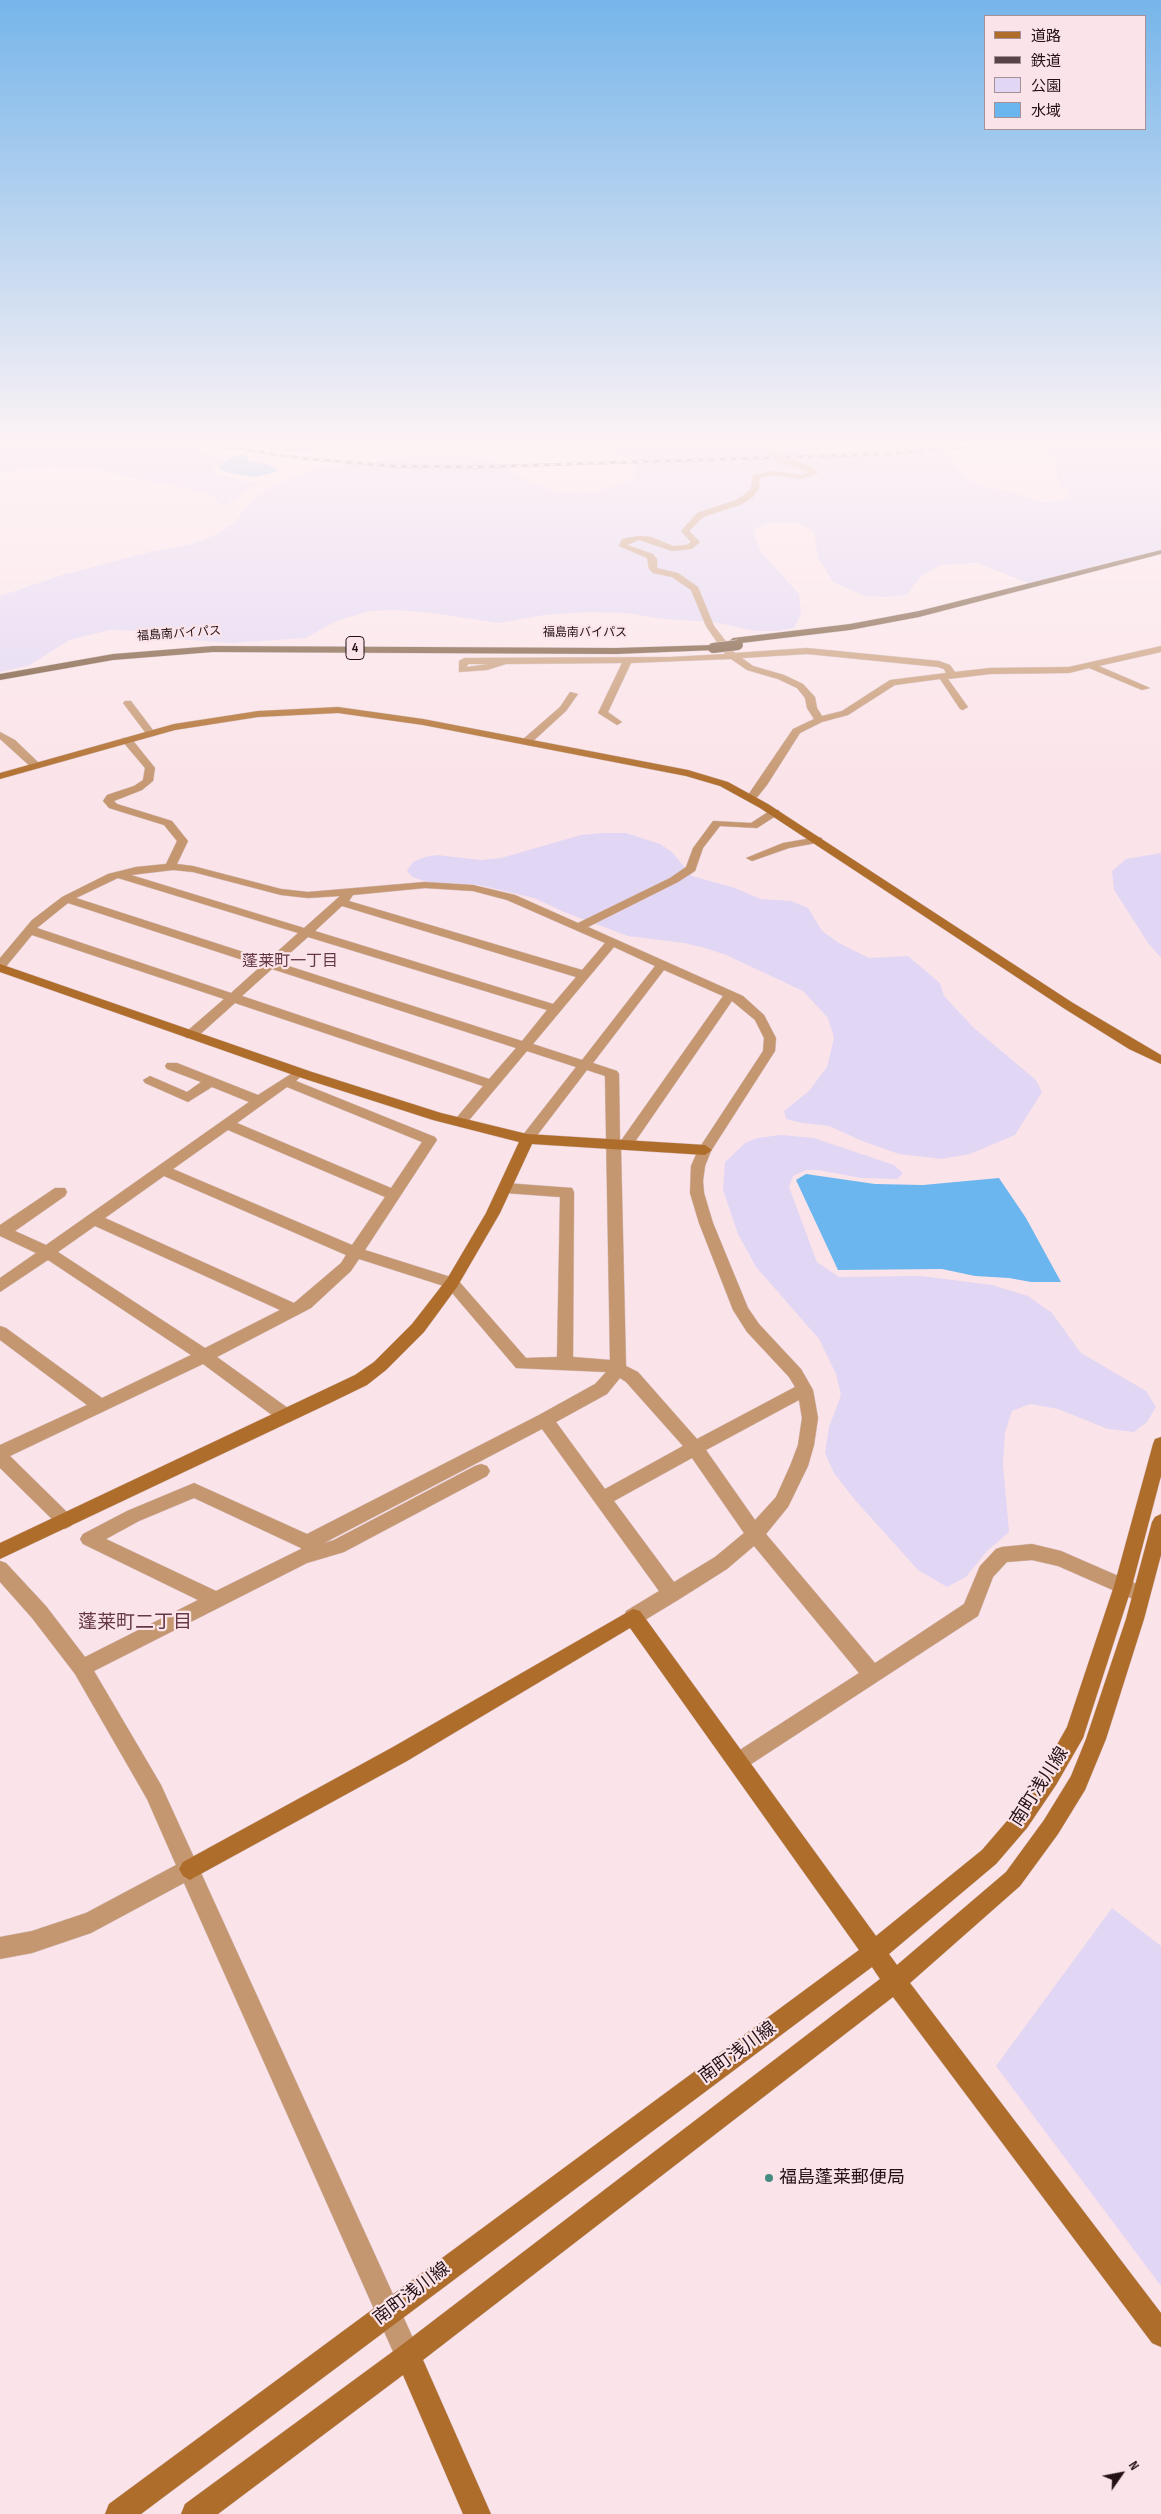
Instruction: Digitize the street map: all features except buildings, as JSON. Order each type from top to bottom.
[{"type":"highway","name":"福島南バイパス","points":[[736,643],[841,629],[910,616],[1140,557]]},
{"type":"highway","name":"福島南バイパス","points":[[0,677],[113,657],[213,648],[616,651],[827,636],[905,623],[1161,558]]},
{"type":"highway","name":"福島南バイパス","points":[[0,672],[109,653],[208,644],[710,645]]},
{"type":"street","points":[[651,557],[653,569],[682,578],[695,589],[710,626],[732,655],[750,668],[781,677],[800,686],[810,696],[812,708],[819,720]]},
{"type":"street","points":[[751,798],[764,783],[792,734],[819,720],[844,713],[893,682],[990,671],[1060,671],[1092,666],[1161,649]]},
{"type":"street","points":[[502,662],[670,660],[807,651],[939,664],[947,667],[947,675],[962,707]]},
{"type":"street","points":[[617,722],[603,713],[628,660]]},
{"type":"street","points":[[1092,666],[1145,688]]},
{"type":"street","points":[[526,742],[563,709],[573,694]]},
{"type":"street","points":[[128,703],[151,734]]},
{"type":"street","points":[[0,776],[127,740],[235,717],[338,710],[371,713],[688,773],[718,782],[775,812],[1068,1006],[1161,1060]]},
{"type":"street","points":[[0,735],[11,742],[36,766]]},
{"type":"street","points":[[127,740],[150,768],[148,781],[138,788],[111,798],[108,801],[113,806],[160,818],[168,824],[183,841],[170,867]]},
{"type":"street","points":[[578,926],[674,880],[690,869],[698,848],[717,823],[753,826],[775,812]]},
{"type":"street","points":[[752,858],[787,845],[818,840]]},
{"type":"street","points":[[0,1948],[32,1942],[91,1922],[400,1754],[672,1594],[721,1562],[755,1534],[782,1502],[799,1466],[806,1445],[810,1418],[805,1390],[795,1373],[749,1322],[741,1310],[724,1270],[697,1193],[696,1181],[698,1166],[705,1150],[732,1111],[769,1051],[770,1038],[760,1018],[746,1004],[730,995],[662,964],[511,896],[473,888],[408,885],[346,897],[308,895],[280,892],[193,869],[170,867],[146,868],[119,874],[98,881],[66,899],[36,922],[0,967],[190,1035],[293,1077],[430,1140],[356,1253],[346,1267],[324,1290],[295,1310],[0,1455],[65,1521]]},
{"type":"street","points":[[119,874],[556,1009]]},
{"type":"street","points":[[190,1035],[346,897]]},
{"type":"street","points":[[346,897],[584,975]]},
{"type":"street","points":[[66,899],[612,1074],[620,1146],[618,1369],[601,1389],[217,1600],[82,1668]]},
{"type":"street","points":[[30,930],[492,1084]]},
{"type":"street","points":[[460,1122],[612,942]]},
{"type":"street","points":[[0,1551],[361,1380],[380,1366],[418,1328],[452,1283],[505,1188],[528,1139],[662,964]]},
{"type":"street","points":[[620,1146],[730,995]]},
{"type":"street","points":[[172,1066],[259,1102]]},
{"type":"street","points":[[293,1077],[528,1139],[705,1150]]},
{"type":"street","points":[[0,1286],[293,1077]]},
{"type":"street","points":[[150,1080],[188,1098],[210,1082]]},
{"type":"street","points":[[226,1124],[394,1195]]},
{"type":"street","points":[[162,1170],[356,1253],[452,1283],[522,1364],[565,1363],[612,1366],[632,1377],[695,1448],[755,1534],[873,1675]]},
{"type":"street","points":[[505,1188],[566,1192],[565,1363]]},
{"type":"street","points":[[1,1231],[60,1192]]},
{"type":"street","points":[[94,1219],[295,1310]]},
{"type":"street","points":[[1,1231],[47,1252],[204,1356],[286,1416]]},
{"type":"street","points":[[0,1332],[100,1406]]},
{"type":"street","points":[[603,1499],[771,1406],[805,1390]]},
{"type":"street","points":[[545,1420],[672,1594]]},
{"type":"street","name":"南町浅川線","points":[[195,2514],[408,2356],[895,1981],[1013,1879],[1051,1827],[1078,1783],[1096,1738],[1135,1619],[1131,1590],[1161,1444]]},
{"type":"street","points":[[217,1600],[89,1538],[133,1516],[194,1490],[310,1548],[338,1547],[481,1471]]},
{"type":"street","name":"南町浅川線","points":[[119,2514],[389,2310],[874,1952],[989,1857],[1020,1821],[1049,1778],[1076,1731],[1131,1590],[1161,1522]]},
{"type":"street","points":[[739,1762],[971,1610],[986,1572],[1002,1556],[1032,1552],[1061,1559],[1131,1590]]},
{"type":"street","points":[[0,1569],[39,1612],[82,1668],[154,1792],[389,2310],[477,2514]]},
{"type":"street","points":[[633,1617],[895,1981],[1161,2334]]},
{"type":"green space","points":[[130,557],[766,557],[799,594],[801,614],[794,628],[776,631],[756,631],[713,622],[663,619],[627,613],[586,612],[544,615],[499,623],[426,612],[369,611],[336,621],[306,638],[231,643],[180,639],[145,631],[109,630],[69,640],[30,665],[0,672],[0,596],[62,575]]},
{"type":"green space","points":[[1147,557],[1034,585],[977,563],[941,565],[921,576],[906,595],[887,597],[865,596],[833,582],[818,558]]},
{"type":"green space","points":[[626,833],[660,844],[672,852],[692,876],[735,888],[761,899],[791,901],[808,908],[822,931],[839,943],[869,958],[908,956],[940,983],[944,996],[974,1028],[1036,1080],[1042,1092],[1015,1135],[970,1154],[942,1159],[899,1154],[862,1141],[829,1126],[786,1119],[784,1111],[809,1091],[827,1067],[834,1038],[828,1018],[803,991],[726,955],[705,948],[684,943],[628,936],[564,912],[534,898],[479,885],[428,882],[412,877],[407,871],[413,862],[425,857],[437,855],[481,860],[501,858],[581,835]]},
{"type":"green space","points":[[1161,853],[1161,958],[1148,943],[1114,890],[1112,871],[1126,859]]},
{"type":"green space","points":[[781,1135],[814,1138],[894,1165],[903,1173],[898,1179],[861,1178],[818,1170],[806,1170],[793,1176],[789,1187],[817,1262],[839,1277],[921,1276],[992,1285],[1028,1296],[1052,1313],[1081,1353],[1146,1391],[1156,1407],[1147,1422],[1134,1432],[1108,1429],[1058,1409],[1030,1404],[1012,1411],[1005,1433],[1003,1463],[1009,1532],[987,1551],[966,1577],[947,1587],[918,1570],[855,1500],[834,1473],[825,1453],[829,1427],[841,1395],[836,1374],[819,1339],[756,1267],[738,1234],[723,1190],[725,1162],[745,1143],[757,1138]]},
{"type":"green space","points":[[1112,1908],[1161,1946],[1161,2286],[996,2066]]},
{"type":"water","points":[[806,1174],[875,1184],[923,1185],[999,1178],[1026,1218],[1061,1282],[1031,1282],[1009,1278],[975,1276],[942,1269],[838,1270],[796,1180]]},
{"type":"place","name":"福島蓬莱郵便局","points":[[769,2178]]},
{"type":"district","name":"蓬莱町一丁目","points":[[290,962]]},
{"type":"district","name":"蓬莱町二丁目","points":[[135,1623]]}]
